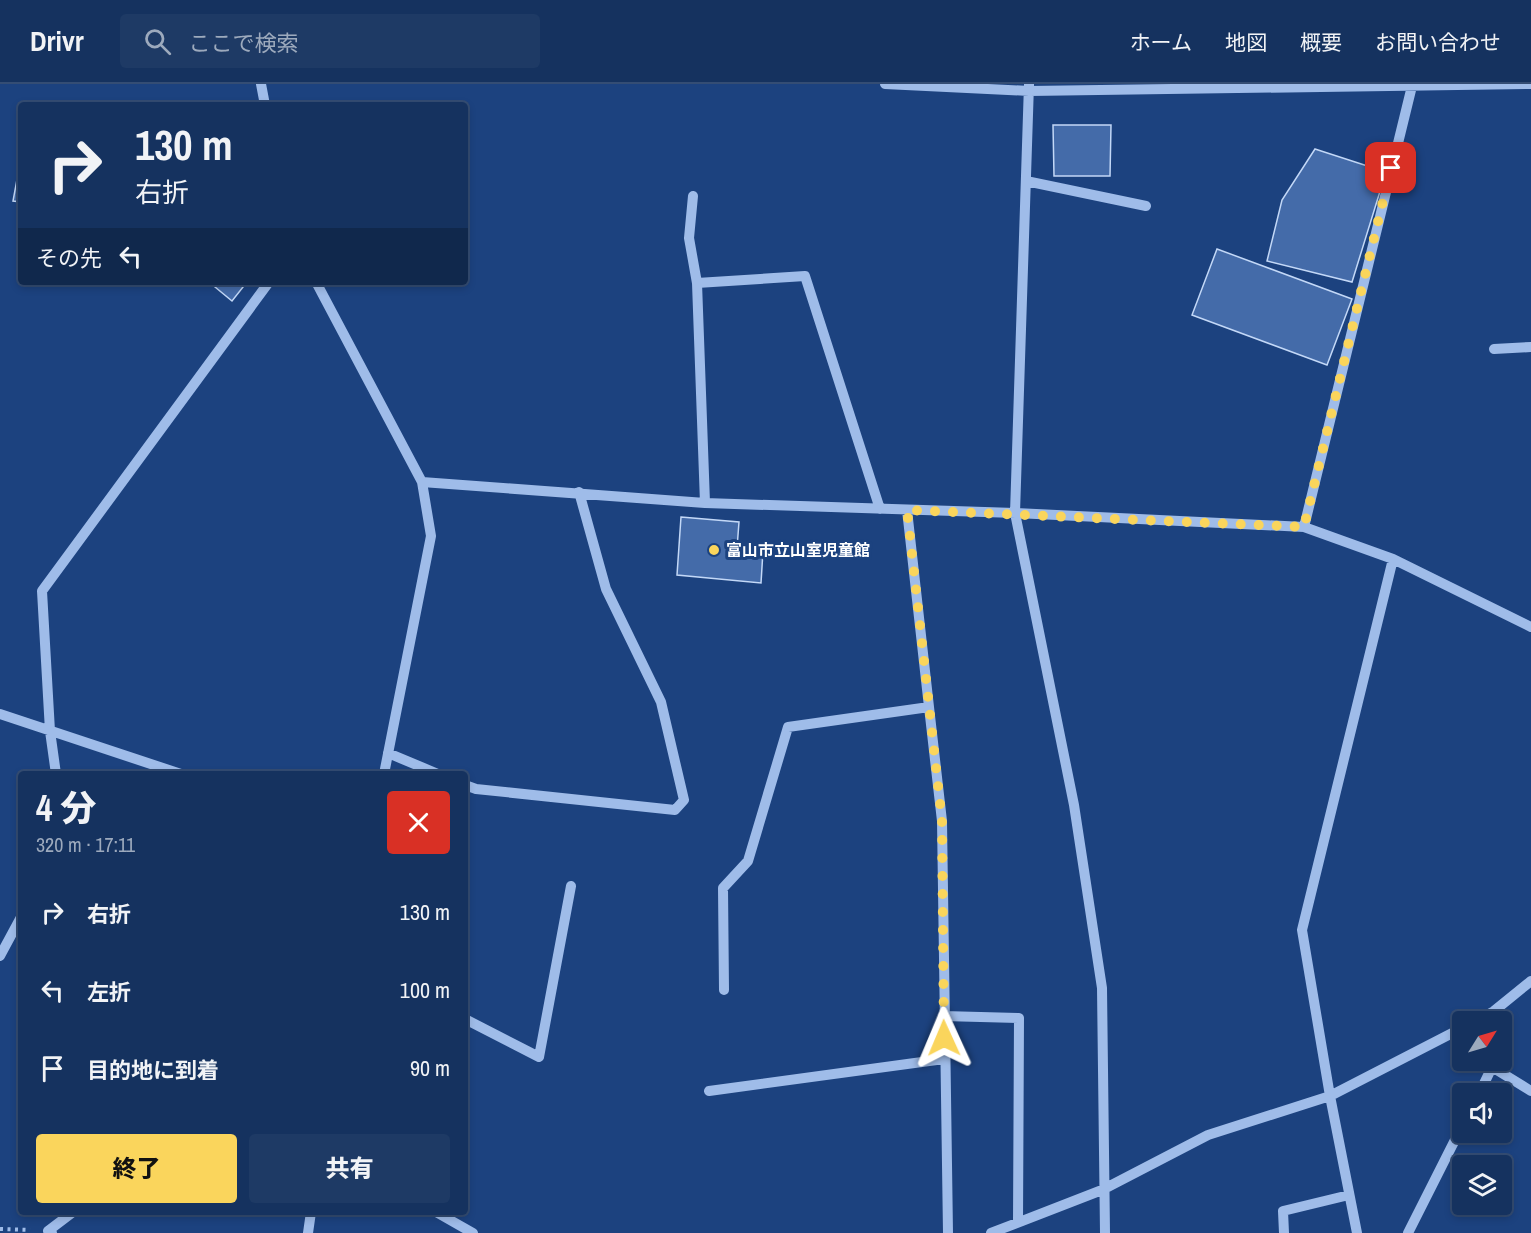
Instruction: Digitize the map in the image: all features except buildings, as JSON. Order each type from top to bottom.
[{"type":"street","points":[[261,84],[264,102]]},
{"type":"street","points":[[885,84],[1029,88],[1531,84]]},
{"type":"street","points":[[1304,527],[1412,86]]},
{"type":"street","points":[[1029,88],[1015,513],[1074,805],[1102,988],[1104,1233]]},
{"type":"street","points":[[1026,181],[1146,206]]},
{"type":"street","points":[[693,196],[689,238],[697,283],[705,503]]},
{"type":"street","points":[[697,283],[805,276],[880,509]]},
{"type":"street","points":[[56,771],[50,731],[42,591],[267,285]]},
{"type":"street","points":[[318,285],[422,482],[431,536],[385,771]]},
{"type":"street","points":[[1494,349],[1531,347]]},
{"type":"street","points":[[422,482],[705,503],[1015,513],[1304,527],[1393,559],[1531,627]]},
{"type":"street","points":[[468,786],[476,789],[675,810],[684,800],[661,702],[606,589],[579,492]]},
{"type":"street","points":[[907,510],[942,821],[943,1016],[948,1233]]},
{"type":"street","points":[[1357,1233],[1330,1096],[1302,930],[1393,559]]},
{"type":"street","points":[[724,990],[723,888],[748,861],[788,727],[929,707]]},
{"type":"street","points":[[0,714],[172,771]]},
{"type":"street","points":[[388,753],[431,771]]},
{"type":"street","points":[[468,1020],[539,1057],[571,886]]},
{"type":"street","points":[[0,956],[18,923]]},
{"type":"street","points":[[1494,1011],[1531,981]]},
{"type":"street","points":[[943,1016],[1019,1018],[1018,1222]]},
{"type":"street","points":[[991,1233],[1102,1190],[1208,1135],[1330,1096],[1452,1033]]},
{"type":"street","points":[[710,1091],[944,1059]]},
{"type":"street","points":[[1484,1083],[1492,1067],[1531,1091]]},
{"type":"street","points":[[1408,1233],[1453,1143]]},
{"type":"street","points":[[1284,1233],[1283,1211],[1349,1195]]},
{"type":"street","points":[[50,1232],[70,1215]]},
{"type":"street","points":[[308,1233],[311,1215]]},
{"type":"street","points":[[441,1215],[473,1233]]},
{"type":"path","points":[[0,1229],[50,1232]]},
{"type":"place","name":"富山市立山室児童館","points":[[714,550]]},
{"type":"route","points":[[944,1038],[942,821],[907,510],[1304,527],[1355,326],[1391,168]]}]
